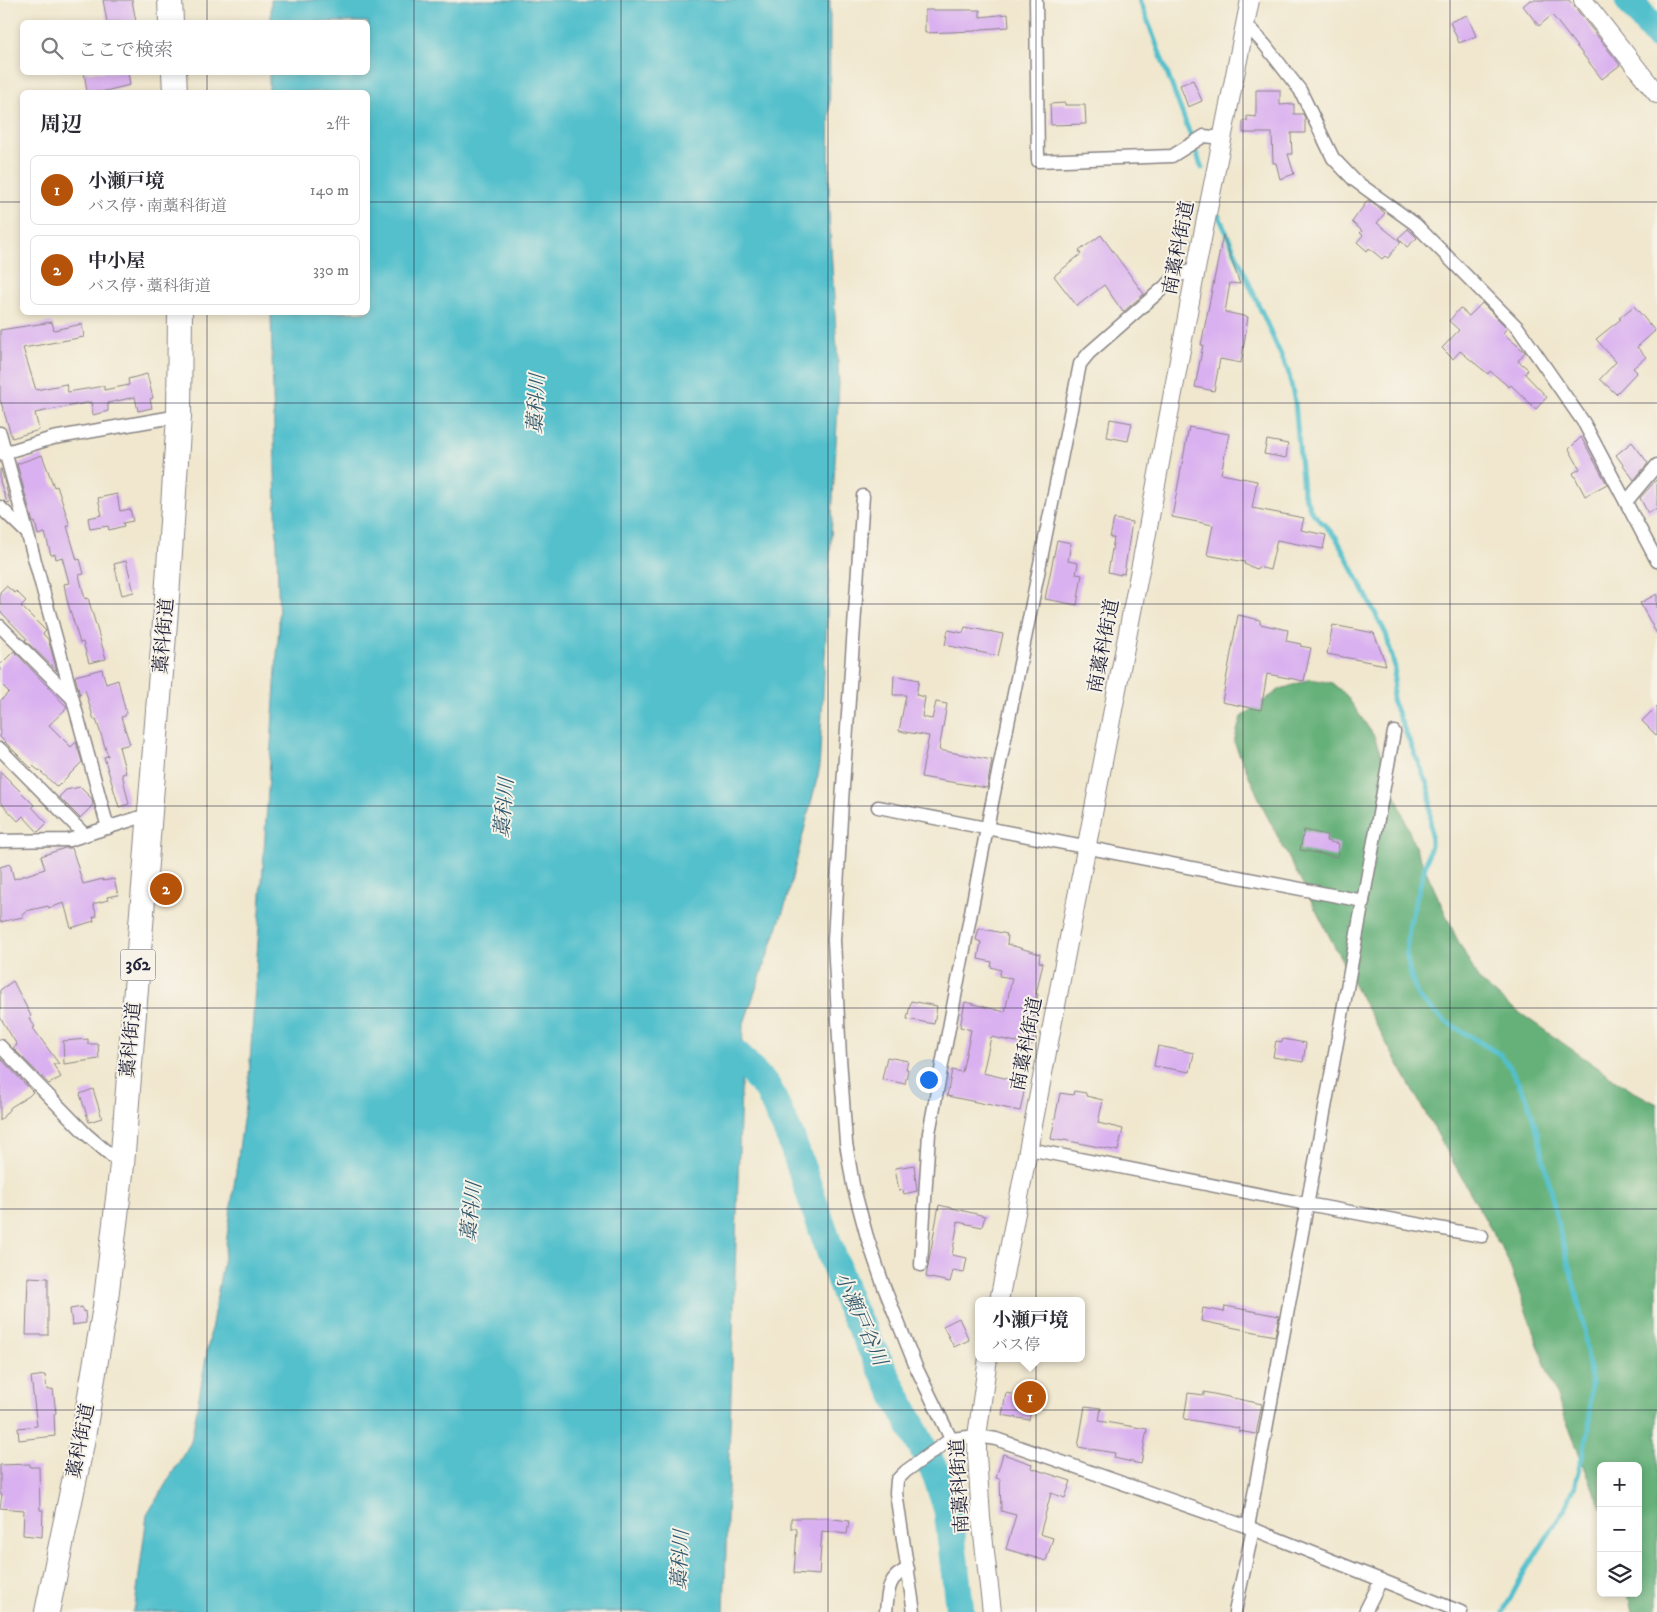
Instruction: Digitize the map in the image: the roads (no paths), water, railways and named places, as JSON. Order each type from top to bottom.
[{"type":"highway","points":[[170,0],[171,20]]},
{"type":"highway","points":[[174,75],[175,90]]},
{"type":"highway","name":"藁科街道","points":[[47,1612],[82,1444],[103,1317],[122,1165],[180,416],[180,315]]},
{"type":"main road","name":"南藁科街道","points":[[1000,1297],[1196,269],[1250,0]]},
{"type":"main road","points":[[1583,0],[1657,94]]},
{"type":"main road","name":"南藁科街道","points":[[987,1362],[976,1455],[992,1612]]},
{"type":"street","points":[[1036,0],[1038,161],[1172,156],[1204,136],[1223,138]]},
{"type":"street","points":[[1245,23],[1300,90],[1333,158],[1354,180],[1416,224],[1518,328],[1584,423],[1657,561]]},
{"type":"street","points":[[921,1265],[929,1133],[987,828],[1080,364],[1089,353],[1177,276],[1196,269]]},
{"type":"street","points":[[3,453],[53,438],[180,416]]},
{"type":"street","points":[[0,433],[3,453],[108,828]]},
{"type":"street","points":[[1626,502],[1657,465]]},
{"type":"street","points":[[863,496],[834,940],[846,1143],[853,1186],[867,1237],[884,1287],[916,1366],[951,1440]]},
{"type":"street","points":[[0,507],[27,534]]},
{"type":"street","points":[[0,626],[73,698]]},
{"type":"street","points":[[1235,1612],[1307,1204],[1394,732]]},
{"type":"street","points":[[0,749],[85,835]]},
{"type":"street","points":[[878,807],[1363,901]]},
{"type":"street","points":[[0,841],[69,840],[150,814]]},
{"type":"street","points":[[0,1046],[86,1134],[122,1165]]},
{"type":"street","points":[[1029,1149],[1307,1204],[1482,1236]]},
{"type":"street","points":[[914,1612],[896,1493],[897,1480],[906,1471],[951,1440],[977,1436],[996,1439],[1251,1528],[1461,1612]]},
{"type":"street","points":[[886,1612],[888,1592],[892,1580],[900,1572],[908,1569]]},
{"type":"street","points":[[1365,1612],[1381,1580]]},
{"type":"water","name":"藁科川","points":[[271,0],[830,0],[829,215],[839,383],[819,771],[785,906],[743,1026],[724,1612],[132,1612],[135,1606],[147,1515],[191,1442],[225,1251],[249,1077],[279,625],[271,315],[370,315],[370,90],[269,90],[269,75],[370,75],[370,20],[271,20]]},
{"type":"waterway","points":[[1140,0],[1191,137]]},
{"type":"waterway","points":[[1629,0],[1657,35]]},
{"type":"waterway","points":[[1195,150],[1202,168]]},
{"type":"waterway","points":[[1219,216],[1288,371],[1295,402],[1303,491],[1311,511],[1336,537],[1386,634],[1395,668],[1392,700],[1430,794],[1431,845],[1410,922],[1406,952],[1410,973],[1418,997],[1443,1020],[1501,1055],[1510,1067],[1528,1101],[1538,1135],[1583,1323],[1591,1381],[1589,1430],[1574,1488],[1565,1509],[1525,1571],[1503,1612]]},
{"type":"waterway","name":"小瀬戸谷川","points":[[720,1044],[739,1057],[768,1089],[791,1139],[849,1304],[937,1476],[948,1510],[960,1612]]},
{"type":"place","name":"中小屋","points":[[166,889]]},
{"type":"place","name":"小瀬戸境","points":[[1030,1397]]}]
